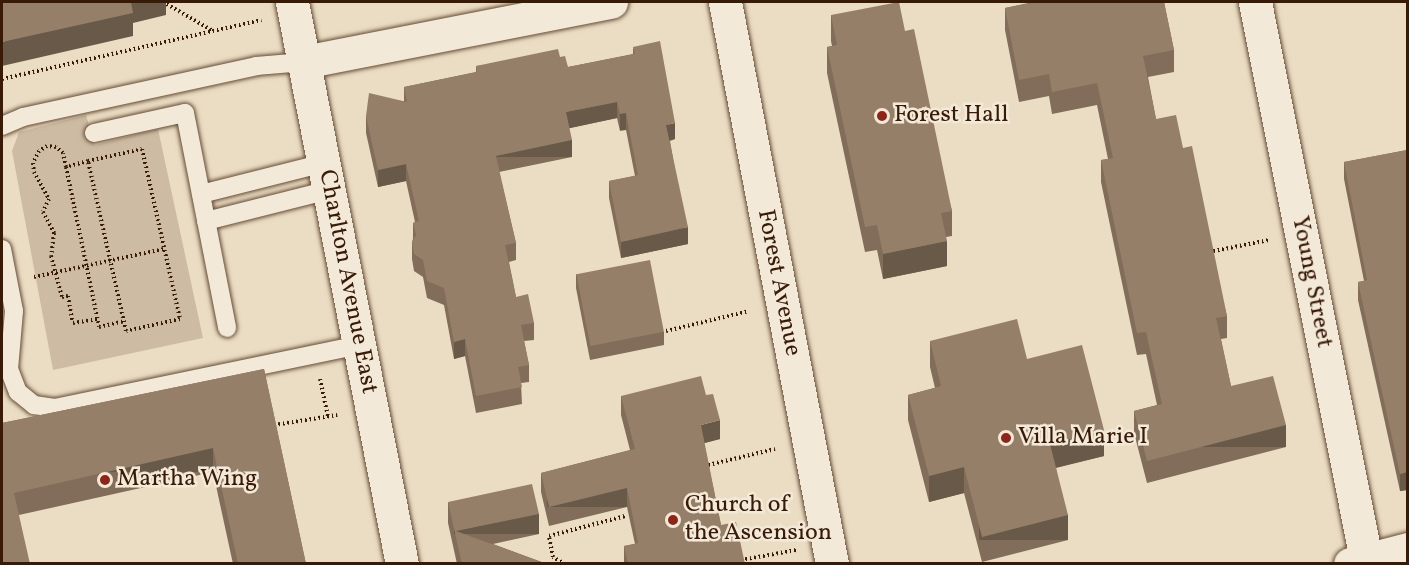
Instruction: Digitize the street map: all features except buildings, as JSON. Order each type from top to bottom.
[{"type":"street","points":[[304,62],[611,2]]},
{"type":"street","name":"Forest Avenue","points":[[724,2],[832,564]]},
{"type":"street","name":"Young Street","points":[[1255,2],[1302,234],[1361,562]]},
{"type":"street","name":"Charlton Avenue East","points":[[293,6],[402,564]]},
{"type":"street","points":[[1361,562],[1407,549]]},
{"type":"lane","points":[[2,126],[23,117],[255,66],[304,62]]},
{"type":"lane","points":[[94,133],[185,113],[227,328]]},
{"type":"lane","points":[[201,194],[326,176]]},
{"type":"lane","points":[[206,221],[326,176]]},
{"type":"lane","points":[[2,249],[14,311],[9,369],[18,392],[34,405],[55,408],[360,345]]},
{"type":"path","points":[[162,2],[214,32]]},
{"type":"path","points":[[2,79],[214,32],[293,6]]},
{"type":"path","points":[[98,319],[73,323],[68,296],[62,297],[51,256],[54,233],[42,212],[49,199],[34,172],[33,163],[39,151],[47,146],[56,147],[63,153],[98,319],[99,327],[124,321]]},
{"type":"path","points":[[66,167],[88,161],[142,149],[180,319],[126,331],[88,161]]},
{"type":"path","points":[[1202,253],[1302,234]]},
{"type":"path","points":[[9,283],[164,249]]},
{"type":"path","points":[[666,331],[782,303]]},
{"type":"path","points":[[270,426],[372,408]]},
{"type":"path","points":[[699,467],[808,441]]},
{"type":"path","points":[[566,564],[553,556],[549,536],[625,516]]},
{"type":"path","points":[[741,560],[778,554]]},
{"type":"shaded area","points":[[86,115],[95,145],[158,129],[203,338],[53,370],[12,151],[19,132]]},
{"type":"place","name":"Forest Hall","points":[[882,116]]},
{"type":"place","name":"Villa Marie I","points":[[1006,438]]},
{"type":"place","name":"Martha Wing","points":[[105,480]]},
{"type":"place","name":"Church of the Ascension","points":[[673,520]]}]
